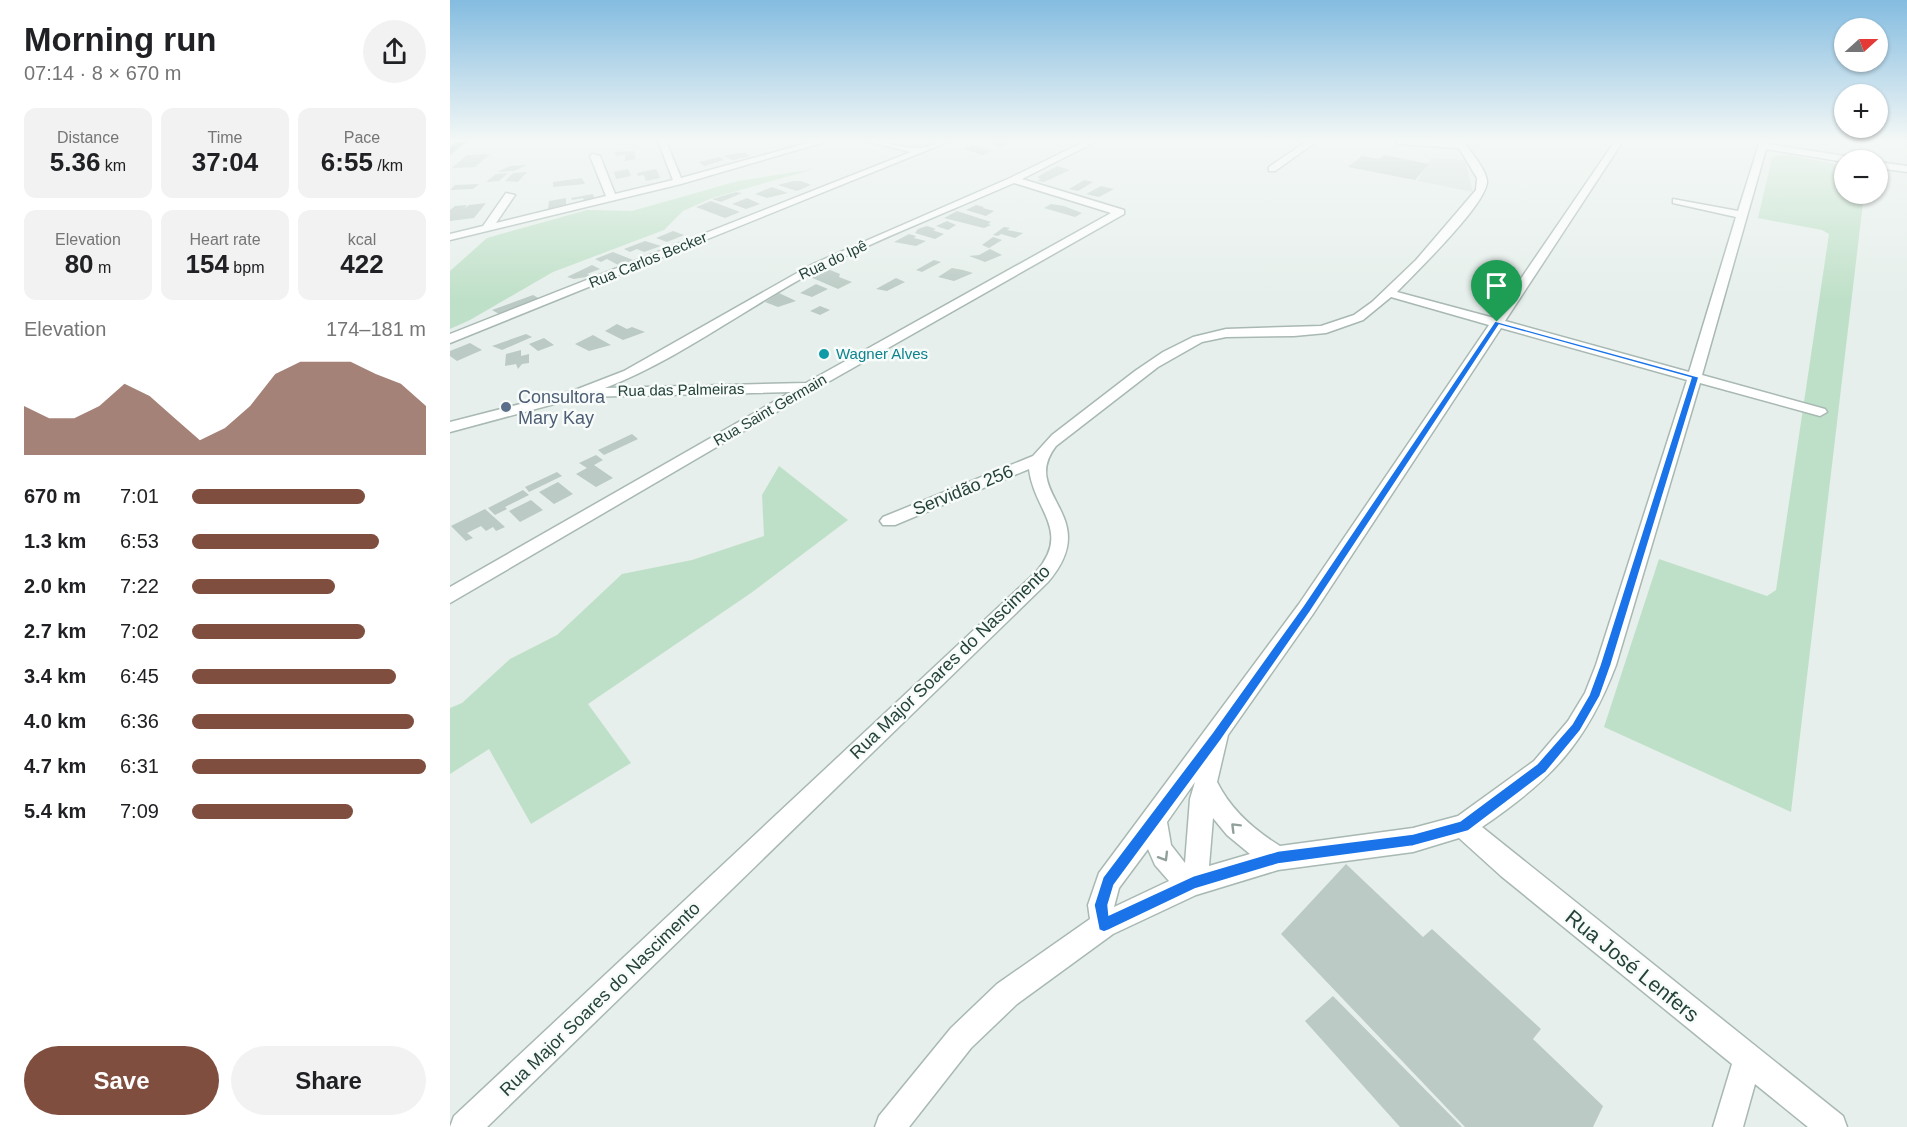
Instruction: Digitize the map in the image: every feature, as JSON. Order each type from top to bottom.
[{"type":"street","points":[[610,194],[612,199]]},
{"type":"street","points":[[450,237],[633,194]]},
{"type":"street","name":"Rua Carlos Becker","points":[[450,339],[813,194]]},
{"type":"street","name":"Rua do Ipê","points":[[580,393],[629,374],[817,266],[982,194]]},
{"type":"street","name":"Rua Saint Germain","points":[[450,596],[809,387],[1120,212],[1058,194]]},
{"type":"street","points":[[1037,460],[1052,443],[1139,375],[1191,343],[1212,335],[1310,331],[1333,327],[1363,315],[1430,254],[1477,194]]},
{"type":"street","points":[[1104,925],[1101,905],[1108,882],[1306,609],[1584,194]]},
{"type":"street","points":[[890,1127],[961,1038],[1007,994],[1104,925],[1193,883],[1278,858],[1413,840],[1463,826],[1542,768],[1576,728],[1594,696],[1606,665],[1695,377],[1748,194]]},
{"type":"street","points":[[487,228],[510,195]]},
{"type":"street","points":[[1677,201],[1742,215]]},
{"type":"street","points":[[1389,293],[1820,412]]},
{"type":"street","name":"Rua das Palmeiras","points":[[450,427],[580,393],[809,387]]},
{"type":"street","name":"Servidão 256","points":[[889,521],[1037,460]]},
{"type":"street","name":"Rua Major Soares do Nascimento","points":[[465,1127],[1042,577],[1056,557],[1061,532],[1056,514],[1038,482],[1037,460]]},
{"type":"street","points":[[1193,883],[1198,862],[1200,817],[1216,736]]},
{"type":"street","points":[[1206,783],[1228,822],[1253,843],[1278,858]]},
{"type":"street","points":[[1155,819],[1157,844],[1162,857],[1181,876],[1193,883]]},
{"type":"street","name":"Rua José Lenfers","points":[[1463,826],[1832,1127]]},
{"type":"street","points":[[1728,1127],[1748,1059]]},
{"type":"green space","points":[[694,194],[727,194],[683,211],[664,230],[553,272],[470,320],[450,329],[450,271],[487,238],[587,210],[632,211]]},
{"type":"green space","points":[[1764,194],[1834,194],[1834,204],[1863,204],[1791,812],[1604,727],[1659,559],[1767,596],[1776,590],[1829,234],[1822,230],[1758,218]]},
{"type":"green space","points":[[779,466],[848,520],[751,593],[588,704],[631,763],[531,824],[489,749],[450,774],[450,708],[462,703],[510,659],[557,635],[622,574],[692,560],[764,536],[762,495]]},
{"type":"building","points":[[593,194],[595,201],[585,203],[583,198],[572,200],[571,198]]},
{"type":"building","points":[[731,194],[741,194],[721,202],[712,199]]},
{"type":"building","points":[[756,194],[786,194],[767,198]]},
{"type":"building","points":[[1087,194],[1105,194],[1099,197]]},
{"type":"building","points":[[566,198],[566,206],[548,209],[549,201]]},
{"type":"building","points":[[747,198],[760,204],[746,209],[732,204]]},
{"type":"building","points":[[711,201],[740,212],[725,218],[696,207]]},
{"type":"building","points":[[486,203],[474,218],[450,221],[450,210],[455,206],[467,205],[464,209],[469,205]]},
{"type":"building","points":[[1051,204],[1082,213],[1075,217],[1044,208]]},
{"type":"building","points":[[976,205],[994,211],[986,216],[966,210]]},
{"type":"building","points":[[957,211],[991,222],[988,224],[991,225],[984,228],[944,218]]},
{"type":"building","points":[[947,221],[956,225],[948,230],[936,226]]},
{"type":"building","points":[[927,226],[944,234],[935,239],[915,233],[918,229]]},
{"type":"building","points":[[1004,227],[1010,228],[1007,230],[1023,233],[1015,238],[1001,234],[993,235]]},
{"type":"building","points":[[673,231],[684,235],[667,242],[656,238]]},
{"type":"building","points":[[909,234],[926,241],[916,246],[894,242]]},
{"type":"building","points":[[993,237],[1002,240],[989,248],[982,245]]},
{"type":"building","points":[[645,241],[661,246],[644,252],[637,249],[630,252],[624,249]]},
{"type":"building","points":[[990,249],[1002,255],[985,262],[969,256],[979,255]]},
{"type":"building","points":[[613,252],[633,260],[620,266],[607,259],[601,262],[595,259]]},
{"type":"building","points":[[934,260],[941,262],[922,272],[916,270]]},
{"type":"building","points":[[592,265],[600,269],[587,274],[592,276],[574,279],[567,277]]},
{"type":"building","points":[[952,268],[973,273],[954,281],[938,277]]},
{"type":"building","points":[[830,270],[840,274],[839,277],[852,282],[838,289],[808,276]]},
{"type":"building","points":[[896,278],[905,282],[887,291],[876,289]]},
{"type":"building","points":[[816,284],[828,289],[812,297],[800,293]]},
{"type":"building","points":[[779,293],[796,301],[778,307],[765,302]]},
{"type":"building","points":[[533,295],[540,299],[499,314],[492,310]]},
{"type":"building","points":[[820,306],[830,310],[820,315],[810,311]]},
{"type":"building","points":[[617,324],[627,329],[632,327],[645,332],[623,340],[605,331]]},
{"type":"building","points":[[526,334],[532,337],[502,350],[492,346]]},
{"type":"building","points":[[593,335],[611,345],[589,351],[575,344]]},
{"type":"building","points":[[544,338],[554,345],[538,351],[529,344]]},
{"type":"building","points":[[470,343],[482,350],[457,361],[450,356],[450,351]]},
{"type":"building","points":[[521,350],[521,356],[529,354],[529,363],[522,364],[518,369],[516,364],[505,366],[506,354]]},
{"type":"building","points":[[632,434],[638,439],[604,455],[598,450]]},
{"type":"building","points":[[596,455],[603,460],[594,465],[613,478],[596,487],[576,474],[587,468],[579,463]]},
{"type":"building","points":[[557,472],[562,476],[529,492],[525,487]]},
{"type":"building","points":[[558,482],[573,494],[554,504],[539,492]]},
{"type":"building","points":[[523,490],[529,495],[505,507],[507,509],[495,515],[488,508]]},
{"type":"building","points":[[531,500],[543,510],[520,522],[509,511]]},
{"type":"building","points":[[485,509],[505,527],[496,531],[493,527],[486,531],[481,526],[467,533],[473,538],[466,541],[451,526]]},
{"type":"building","points":[[1346,864],[1423,937],[1432,929],[1541,1029],[1533,1039],[1603,1106],[1593,1127],[1465,1127],[1281,934]]},
{"type":"building","points":[[1333,996],[1462,1127],[1400,1127],[1305,1021]]},
{"type":"place","name":"Wagner Alves","points":[[824,354]]},
{"type":"place","name":"Consultora Mary Kay","points":[[506,407]]},
{"type":"route","points":[[1497,322],[1695,377],[1606,665],[1594,696],[1576,728],[1542,768],[1463,826],[1413,840],[1278,858],[1193,883],[1104,925],[1101,905],[1108,882],[1306,609],[1497,322]]}]
